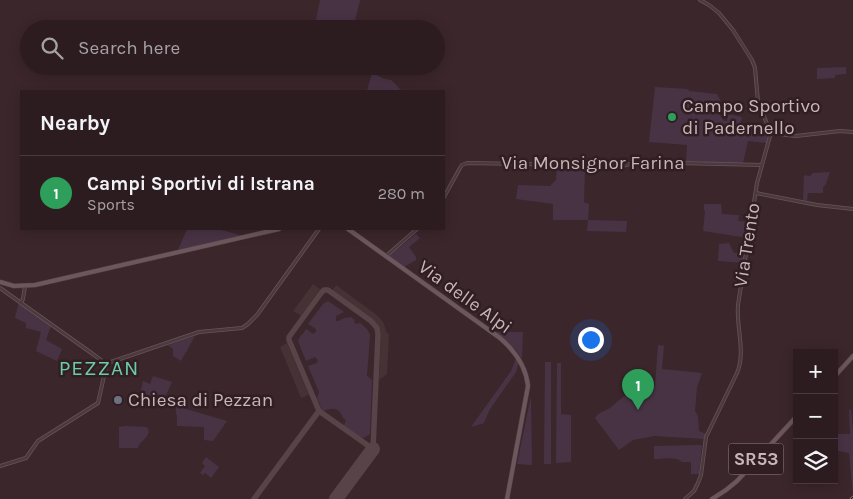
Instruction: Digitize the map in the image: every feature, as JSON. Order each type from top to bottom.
[{"type":"main road","points":[[0,282],[14,286],[46,283],[275,230]]},
{"type":"main road","name":"Via delle Alpi","points":[[349,230],[500,338],[519,359],[526,372],[528,386],[507,499]]},
{"type":"main road","points":[[838,373],[853,356]]},
{"type":"main road","name":"SR53","points":[[712,499],[737,481],[793,420]]},
{"type":"street","points":[[700,0],[709,4],[719,13],[752,60],[755,68],[758,102],[770,133],[801,136],[840,131],[853,132]]},
{"type":"street","name":"Via Trento","points":[[685,499],[694,491],[698,483],[701,475],[706,437],[737,373],[741,359],[738,305],[757,179],[770,133]]},
{"type":"street","name":"Via Monsignor Farina","points":[[445,195],[460,168],[467,163],[622,166],[638,162],[762,165]]},
{"type":"street","points":[[756,193],[823,206],[853,209]]},
{"type":"street","points":[[1,289],[104,362],[110,362],[199,332],[242,328],[257,315],[320,230]]},
{"type":"street","points":[[386,256],[416,230]]},
{"type":"street","points":[[21,303],[25,286]]},
{"type":"street","points":[[0,466],[26,458],[38,441],[98,403],[105,369],[104,362]]},
{"type":"shaded area","points":[[320,0],[360,0],[355,20],[316,20]]},
{"type":"shaded area","points":[[846,67],[846,74],[835,75],[835,78],[817,79],[817,68]]},
{"type":"shaded area","points":[[371,75],[376,75],[391,80],[401,90],[367,90]]},
{"type":"shaded area","points":[[655,87],[688,89],[689,91],[717,94],[720,100],[718,112],[724,121],[727,121],[728,114],[742,117],[741,128],[752,128],[755,134],[768,133],[767,143],[748,141],[743,163],[686,162],[687,145],[649,142]]},
{"type":"shaded area","points":[[557,166],[585,166],[584,202],[589,204],[588,220],[553,220],[553,204],[516,199],[518,185],[550,186],[556,180]]},
{"type":"shaded area","points":[[830,172],[823,187],[823,193],[808,193],[807,201],[803,200],[804,175],[810,176],[813,173]]},
{"type":"shaded area","points":[[704,204],[721,204],[722,214],[739,215],[738,221],[750,222],[748,238],[703,231]]},
{"type":"shaded area","points":[[588,220],[627,221],[626,232],[587,231]]},
{"type":"shaded area","points":[[187,230],[222,230],[243,236],[178,250]]},
{"type":"shaded area","points":[[416,234],[420,238],[409,247],[416,260],[404,267],[389,256]]},
{"type":"shaded area","points":[[729,243],[734,253],[746,252],[744,263],[718,261],[719,244]]},
{"type":"shaded area","points":[[313,284],[320,289],[301,316],[293,311]]},
{"type":"shaded area","points":[[336,285],[378,316],[389,334],[387,374],[379,380],[380,328],[373,320],[332,291]]},
{"type":"shaded area","points":[[19,301],[51,326],[46,340],[62,349],[57,361],[36,351],[41,332],[26,328],[26,323],[15,318]]},
{"type":"shaded area","points":[[328,301],[344,312],[336,316],[336,321],[351,317],[355,320],[356,324],[360,323],[367,329],[370,335],[367,376],[372,380],[370,434],[364,438],[344,426],[346,420],[338,410],[322,410],[317,398],[319,392],[308,366],[317,363],[318,360],[315,357],[306,361],[298,341],[306,329],[313,334],[316,332],[316,329],[308,324],[323,304]]},
{"type":"shaded area","points":[[493,332],[523,332],[522,359],[516,350]]},
{"type":"shaded area","points":[[195,336],[181,361],[173,356],[173,349],[168,345]]},
{"type":"shaded area","points":[[287,343],[309,395],[301,398],[280,347]]},
{"type":"shaded area","points":[[658,345],[664,346],[662,369],[702,373],[697,387],[695,411],[698,416],[699,431],[706,434],[705,439],[654,436],[633,440],[619,450],[595,418],[636,386],[655,386]]},
{"type":"shaded area","points":[[516,358],[519,362],[516,372],[490,409],[484,423],[471,427],[511,371]]},
{"type":"shaded area","points":[[545,362],[551,362],[551,464],[544,464]]},
{"type":"shaded area","points":[[557,363],[561,363],[561,414],[571,415],[571,462],[556,463]]},
{"type":"shaded area","points":[[153,376],[172,382],[165,397],[154,393],[152,397],[140,393],[143,381],[150,384]]},
{"type":"shaded area","points":[[531,396],[532,465],[517,464]]},
{"type":"shaded area","points":[[176,406],[227,421],[213,441],[204,440],[204,427],[177,426]]},
{"type":"shaded area","points":[[851,409],[853,432],[853,496],[849,453],[838,451],[838,434],[850,434],[849,410]]},
{"type":"shaded area","points":[[119,427],[147,427],[148,435],[139,444],[138,448],[119,447]]},
{"type":"shaded area","points":[[702,445],[699,474],[691,474],[691,462],[682,462],[673,458],[654,459],[654,446]]},
{"type":"shaded area","points":[[206,457],[219,467],[211,478],[205,473],[203,475],[200,473],[205,466],[202,463]]},
{"type":"taxiway","points":[[319,411],[289,337],[321,293],[324,290],[328,290],[371,321],[377,328],[373,449]]},
{"type":"taxiway","points":[[254,499],[319,411],[373,449]]},
{"type":"runway","points":[[336,499],[373,449]]},
{"type":"place","name":"Campo Sportivo di Padernello","points":[[672,117]]},
{"type":"place","name":"Chiesa di Pezzan","points":[[118,400]]},
{"type":"place","name":"Campi Sportivi di Istrana","points":[[638,410]]},
{"type":"district","name":"PEZZAN","points":[[99,368]]}]
